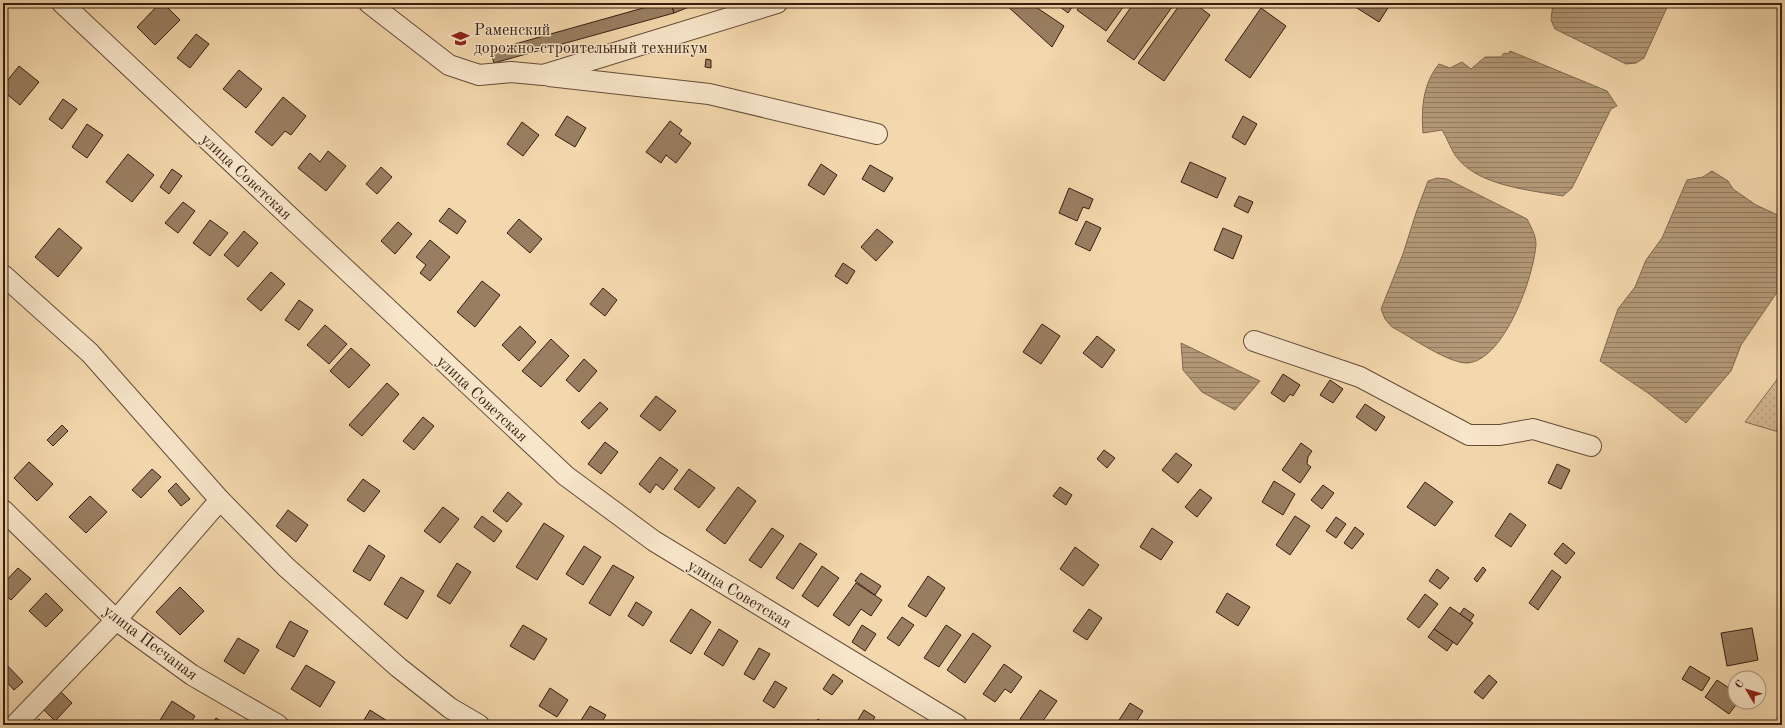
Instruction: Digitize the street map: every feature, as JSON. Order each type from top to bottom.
[{"type":"street","name":"улица Советская","points":[[62,3],[566,476],[654,541],[957,725]]},
{"type":"street","points":[[369,3],[449,65],[479,75],[511,72],[710,94],[877,134]]},
{"type":"street","points":[[543,75],[777,3]]},
{"type":"street","points":[[3,275],[90,353],[220,500],[286,567],[398,667],[450,708],[479,725]]},
{"type":"street","points":[[1254,341],[1360,377],[1469,435],[1500,435],[1533,429],[1591,446]]},
{"type":"street","points":[[14,725],[116,620],[220,500]]},
{"type":"street","name":"улица Песчаная","points":[[3,510],[116,620],[192,674],[278,725]]},
{"type":"shaded area","points":[[1553,3],[1669,3],[1644,58],[1636,63],[1626,64],[1555,29],[1551,20]]},
{"type":"shaded area","points":[[1510,51],[1607,91],[1617,106],[1611,109],[1572,188],[1563,196],[1504,185],[1476,174],[1464,165],[1455,155],[1442,130],[1423,133],[1422,115],[1426,88],[1429,79],[1439,64],[1450,68],[1462,62],[1471,69],[1485,57],[1501,57],[1504,53],[1508,54]]},
{"type":"shaded area","points":[[1712,171],[1728,181],[1733,189],[1756,205],[1782,217],[1782,285],[1741,345],[1731,371],[1686,423],[1648,393],[1600,361],[1618,309],[1635,287],[1646,260],[1662,238],[1687,180],[1703,177]]},
{"type":"shaded area","points":[[1437,178],[1447,179],[1527,219],[1536,241],[1530,276],[1515,314],[1505,332],[1494,347],[1481,358],[1468,363],[1460,362],[1441,355],[1392,327],[1385,319],[1381,309],[1403,254],[1428,181]]},
{"type":"shaded area","points":[[1181,343],[1260,381],[1235,410],[1202,392],[1183,370]]},
{"type":"shaded area","points":[[1782,373],[1782,433],[1745,422]]},
{"type":"building","points":[[160,3],[163,3],[180,20],[155,45],[137,27]]},
{"type":"building","points":[[661,3],[671,3],[674,13],[494,63],[490,51]]},
{"type":"building","points":[[671,3],[699,3],[674,13]]},
{"type":"building","points":[[1004,3],[1030,3],[1064,26],[1052,47]]},
{"type":"building","points":[[1055,3],[1075,3],[1068,13]]},
{"type":"building","points":[[1082,3],[1126,3],[1106,31],[1077,10]]},
{"type":"building","points":[[1134,3],[1175,3],[1134,60],[1107,41]]},
{"type":"building","points":[[1181,3],[1194,3],[1210,15],[1164,81],[1138,63]]},
{"type":"building","points":[[1349,3],[1391,3],[1379,22]]},
{"type":"building","points":[[1261,8],[1286,26],[1250,78],[1225,60]]},
{"type":"building","points":[[196,34],[209,44],[190,68],[177,58]]},
{"type":"building","points":[[706,59],[711,60],[711,68],[705,67]]},
{"type":"building","points":[[19,66],[39,82],[20,105],[3,91],[3,86]]},
{"type":"building","points":[[239,70],[262,89],[246,108],[223,89]]},
{"type":"building","points":[[283,97],[306,116],[291,135],[285,131],[272,146],[255,132]]},
{"type":"building","points":[[63,99],[77,109],[62,129],[49,119]]},
{"type":"building","points":[[567,116],[586,128],[575,147],[555,135]]},
{"type":"building","points":[[1243,116],[1257,124],[1245,145],[1232,137]]},
{"type":"building","points":[[670,121],[682,130],[679,134],[691,143],[676,163],[666,155],[661,163],[646,152]]},
{"type":"building","points":[[522,122],[539,135],[523,156],[507,144]]},
{"type":"building","points":[[87,124],[103,135],[87,158],[72,147]]},
{"type":"building","points":[[328,151],[346,166],[326,191],[298,168],[310,153],[320,162]]},
{"type":"building","points":[[128,154],[154,175],[132,202],[106,182]]},
{"type":"building","points":[[1190,162],[1226,178],[1217,198],[1181,182]]},
{"type":"building","points":[[821,164],[837,175],[824,195],[808,185]]},
{"type":"building","points":[[870,165],[893,178],[884,192],[862,179]]},
{"type":"building","points":[[381,167],[392,177],[377,194],[366,184]]},
{"type":"building","points":[[172,169],[182,176],[169,194],[160,187]]},
{"type":"building","points":[[1069,188],[1093,199],[1089,209],[1083,207],[1077,221],[1059,213]]},
{"type":"building","points":[[1239,196],[1253,202],[1248,213],[1234,206]]},
{"type":"building","points":[[183,202],[195,211],[178,233],[165,223]]},
{"type":"building","points":[[449,208],[466,221],[457,234],[439,221]]},
{"type":"building","points":[[519,219],[542,239],[530,253],[507,233]]},
{"type":"building","points":[[210,220],[228,233],[210,256],[193,243]]},
{"type":"building","points":[[1086,221],[1101,228],[1090,251],[1075,244]]},
{"type":"building","points":[[398,222],[412,234],[395,254],[381,241]]},
{"type":"building","points":[[59,228],[82,248],[58,277],[35,257]]},
{"type":"building","points":[[1223,228],[1242,236],[1233,259],[1214,250]]},
{"type":"building","points":[[877,229],[893,242],[876,261],[861,247]]},
{"type":"building","points":[[244,231],[258,243],[238,267],[224,255]]},
{"type":"building","points":[[430,240],[450,257],[430,281],[420,273],[426,265],[416,257]]},
{"type":"building","points":[[843,263],[855,271],[847,284],[835,276]]},
{"type":"building","points":[[271,272],[285,284],[261,311],[247,299]]},
{"type":"building","points":[[482,281],[500,295],[475,327],[457,312]]},
{"type":"building","points":[[603,288],[617,300],[605,316],[590,304]]},
{"type":"building","points":[[299,300],[313,310],[299,330],[285,320]]},
{"type":"building","points":[[1042,324],[1060,336],[1041,364],[1023,352]]},
{"type":"building","points":[[325,325],[347,344],[329,364],[307,345]]},
{"type":"building","points":[[520,326],[536,342],[519,361],[502,345]]},
{"type":"building","points":[[1097,336],[1115,350],[1102,368],[1083,353]]},
{"type":"building","points":[[551,339],[569,356],[541,387],[522,371]]},
{"type":"building","points":[[351,348],[370,365],[349,388],[330,371]]},
{"type":"building","points":[[584,359],[597,371],[579,392],[566,380]]},
{"type":"building","points":[[1283,374],[1300,385],[1293,396],[1290,394],[1284,402],[1271,393]]},
{"type":"building","points":[[1330,380],[1343,389],[1333,403],[1320,395]]},
{"type":"building","points":[[387,383],[399,394],[362,436],[349,425]]},
{"type":"building","points":[[656,396],[676,411],[660,431],[640,416]]},
{"type":"building","points":[[600,402],[608,409],[589,429],[581,422]]},
{"type":"building","points":[[1365,404],[1385,417],[1376,431],[1356,417]]},
{"type":"building","points":[[423,417],[434,426],[414,450],[403,441]]},
{"type":"building","points":[[62,425],[68,431],[53,446],[47,440]]},
{"type":"building","points":[[605,442],[618,452],[601,474],[588,464]]},
{"type":"building","points":[[1301,443],[1312,451],[1308,457],[1307,464],[1311,467],[1300,483],[1282,470]]},
{"type":"building","points":[[1104,450],[1115,458],[1107,468],[1097,459]]},
{"type":"building","points":[[1176,453],[1192,465],[1178,483],[1162,470]]},
{"type":"building","points":[[660,457],[678,470],[663,490],[656,484],[650,493],[639,484]]},
{"type":"building","points":[[29,462],[53,484],[37,501],[14,478]]},
{"type":"building","points":[[1557,464],[1570,470],[1561,489],[1548,483]]},
{"type":"building","points":[[152,469],[161,477],[141,498],[132,490]]},
{"type":"building","points":[[689,469],[715,488],[699,508],[674,489]]},
{"type":"building","points":[[363,479],[380,491],[364,512],[347,500]]},
{"type":"building","points":[[1274,481],[1295,494],[1283,515],[1262,502]]},
{"type":"building","points":[[1425,482],[1453,502],[1435,526],[1407,507]]},
{"type":"building","points":[[176,483],[190,499],[181,506],[168,491]]},
{"type":"building","points":[[1323,485],[1334,493],[1322,509],[1311,500]]},
{"type":"building","points":[[738,487],[756,501],[725,544],[706,530]]},
{"type":"building","points":[[1060,487],[1072,495],[1066,505],[1053,496]]},
{"type":"building","points":[[1200,489],[1212,498],[1197,517],[1185,507]]},
{"type":"building","points":[[508,492],[522,504],[507,522],[493,511]]},
{"type":"building","points":[[90,496],[107,512],[86,533],[69,517]]},
{"type":"building","points":[[443,507],[459,519],[440,543],[424,531]]},
{"type":"building","points":[[288,510],[308,525],[296,542],[276,526]]},
{"type":"building","points":[[1510,513],[1526,525],[1511,547],[1495,536]]},
{"type":"building","points":[[482,516],[502,531],[494,542],[474,527]]},
{"type":"building","points":[[1295,516],[1310,526],[1290,555],[1276,545]]},
{"type":"building","points":[[1336,517],[1346,524],[1336,538],[1326,531]]},
{"type":"building","points":[[544,523],[564,536],[537,580],[516,567]]},
{"type":"building","points":[[1355,527],[1364,534],[1352,549],[1344,543]]},
{"type":"building","points":[[772,528],[784,536],[761,568],[749,560]]},
{"type":"building","points":[[1152,528],[1173,542],[1161,560],[1140,547]]},
{"type":"building","points":[[800,543],[817,554],[793,589],[776,578]]},
{"type":"building","points":[[1563,543],[1575,553],[1566,564],[1554,554]]},
{"type":"building","points":[[369,545],[385,556],[370,581],[353,571]]},
{"type":"building","points":[[584,546],[601,557],[583,585],[566,574]]},
{"type":"building","points":[[1075,547],[1099,565],[1083,586],[1060,569]]},
{"type":"building","points":[[457,563],[471,572],[450,604],[437,596]]},
{"type":"building","points":[[613,565],[634,577],[610,616],[589,603]]},
{"type":"building","points":[[822,566],[839,578],[818,607],[802,596]]},
{"type":"building","points":[[1483,567],[1486,570],[1477,582],[1474,579]]},
{"type":"building","points":[[18,568],[31,579],[11,600],[3,593],[3,584]]},
{"type":"building","points":[[1437,569],[1449,578],[1440,589],[1429,581]]},
{"type":"building","points":[[1552,570],[1561,577],[1538,610],[1529,603]]},
{"type":"building","points":[[861,573],[881,586],[875,595],[855,581]]},
{"type":"building","points":[[928,576],[945,588],[926,617],[908,606]]},
{"type":"building","points":[[401,577],[424,591],[407,619],[384,604]]},
{"type":"building","points":[[856,583],[882,600],[871,616],[861,609],[849,626],[833,615]]},
{"type":"building","points":[[180,587],[204,611],[180,635],[156,612]]},
{"type":"building","points":[[46,593],[63,610],[46,627],[29,611]]},
{"type":"building","points":[[1227,593],[1250,607],[1238,626],[1216,612]]},
{"type":"building","points":[[1425,594],[1438,604],[1419,628],[1407,619]]},
{"type":"building","points":[[636,602],[652,612],[643,626],[628,616]]},
{"type":"building","points":[[1450,607],[1473,623],[1457,645],[1434,629]]},
{"type":"building","points":[[1464,608],[1474,615],[1470,621],[1460,614]]},
{"type":"building","points":[[691,609],[711,622],[691,654],[670,641]]},
{"type":"building","points":[[1089,609],[1102,618],[1087,640],[1073,631]]},
{"type":"building","points":[[902,617],[914,625],[899,646],[887,638]]},
{"type":"building","points":[[290,621],[308,631],[294,657],[276,647]]},
{"type":"building","points":[[523,625],[547,639],[534,660],[510,646]]},
{"type":"building","points":[[862,625],[876,634],[865,651],[852,642]]},
{"type":"building","points":[[946,625],[961,635],[939,667],[924,658]]},
{"type":"building","points":[[1752,628],[1758,660],[1727,666],[1721,633]]},
{"type":"building","points":[[719,629],[738,641],[723,666],[704,654]]},
{"type":"building","points":[[1434,629],[1453,642],[1447,651],[1428,637]]},
{"type":"building","points":[[973,633],[991,646],[965,683],[947,670]]},
{"type":"building","points":[[238,638],[259,650],[244,674],[224,661]]},
{"type":"building","points":[[759,648],[770,654],[754,680],[744,674]]},
{"type":"building","points":[[3,661],[23,682],[14,690],[3,678]]},
{"type":"building","points":[[1004,664],[1022,677],[1011,693],[1005,689],[995,702],[983,694]]},
{"type":"building","points":[[306,665],[335,682],[320,707],[291,689]]},
{"type":"building","points":[[1690,666],[1710,678],[1702,691],[1682,679]]},
{"type":"building","points":[[833,674],[843,681],[832,695],[823,689]]},
{"type":"building","points":[[1489,675],[1497,682],[1483,699],[1474,692]]},
{"type":"building","points":[[1717,680],[1727,687],[1727,710],[1732,710],[1729,714],[1705,697]]},
{"type":"building","points":[[775,681],[787,688],[774,708],[763,701]]},
{"type":"building","points":[[550,688],[568,700],[557,717],[539,706]]},
{"type":"building","points":[[59,690],[72,703],[55,721],[42,708]]},
{"type":"building","points":[[1040,690],[1057,701],[1040,725],[1029,725],[1020,719]]},
{"type":"building","points":[[172,701],[195,716],[189,725],[157,725]]},
{"type":"building","points":[[1130,703],[1143,711],[1134,725],[1116,725]]},
{"type":"building","points":[[590,706],[606,715],[600,725],[578,725]]},
{"type":"building","points":[[370,710],[392,724],[361,725]]},
{"type":"building","points":[[864,710],[875,717],[870,725],[855,725]]},
{"type":"building","points":[[216,718],[227,725],[212,725]]},
{"type":"building","points":[[39,719],[45,725],[33,725]]},
{"type":"building","points":[[818,719],[827,725],[814,725]]},
{"type":"place","name":"Раменский дорожно-строительный техникум","points":[[461,38]]}]
